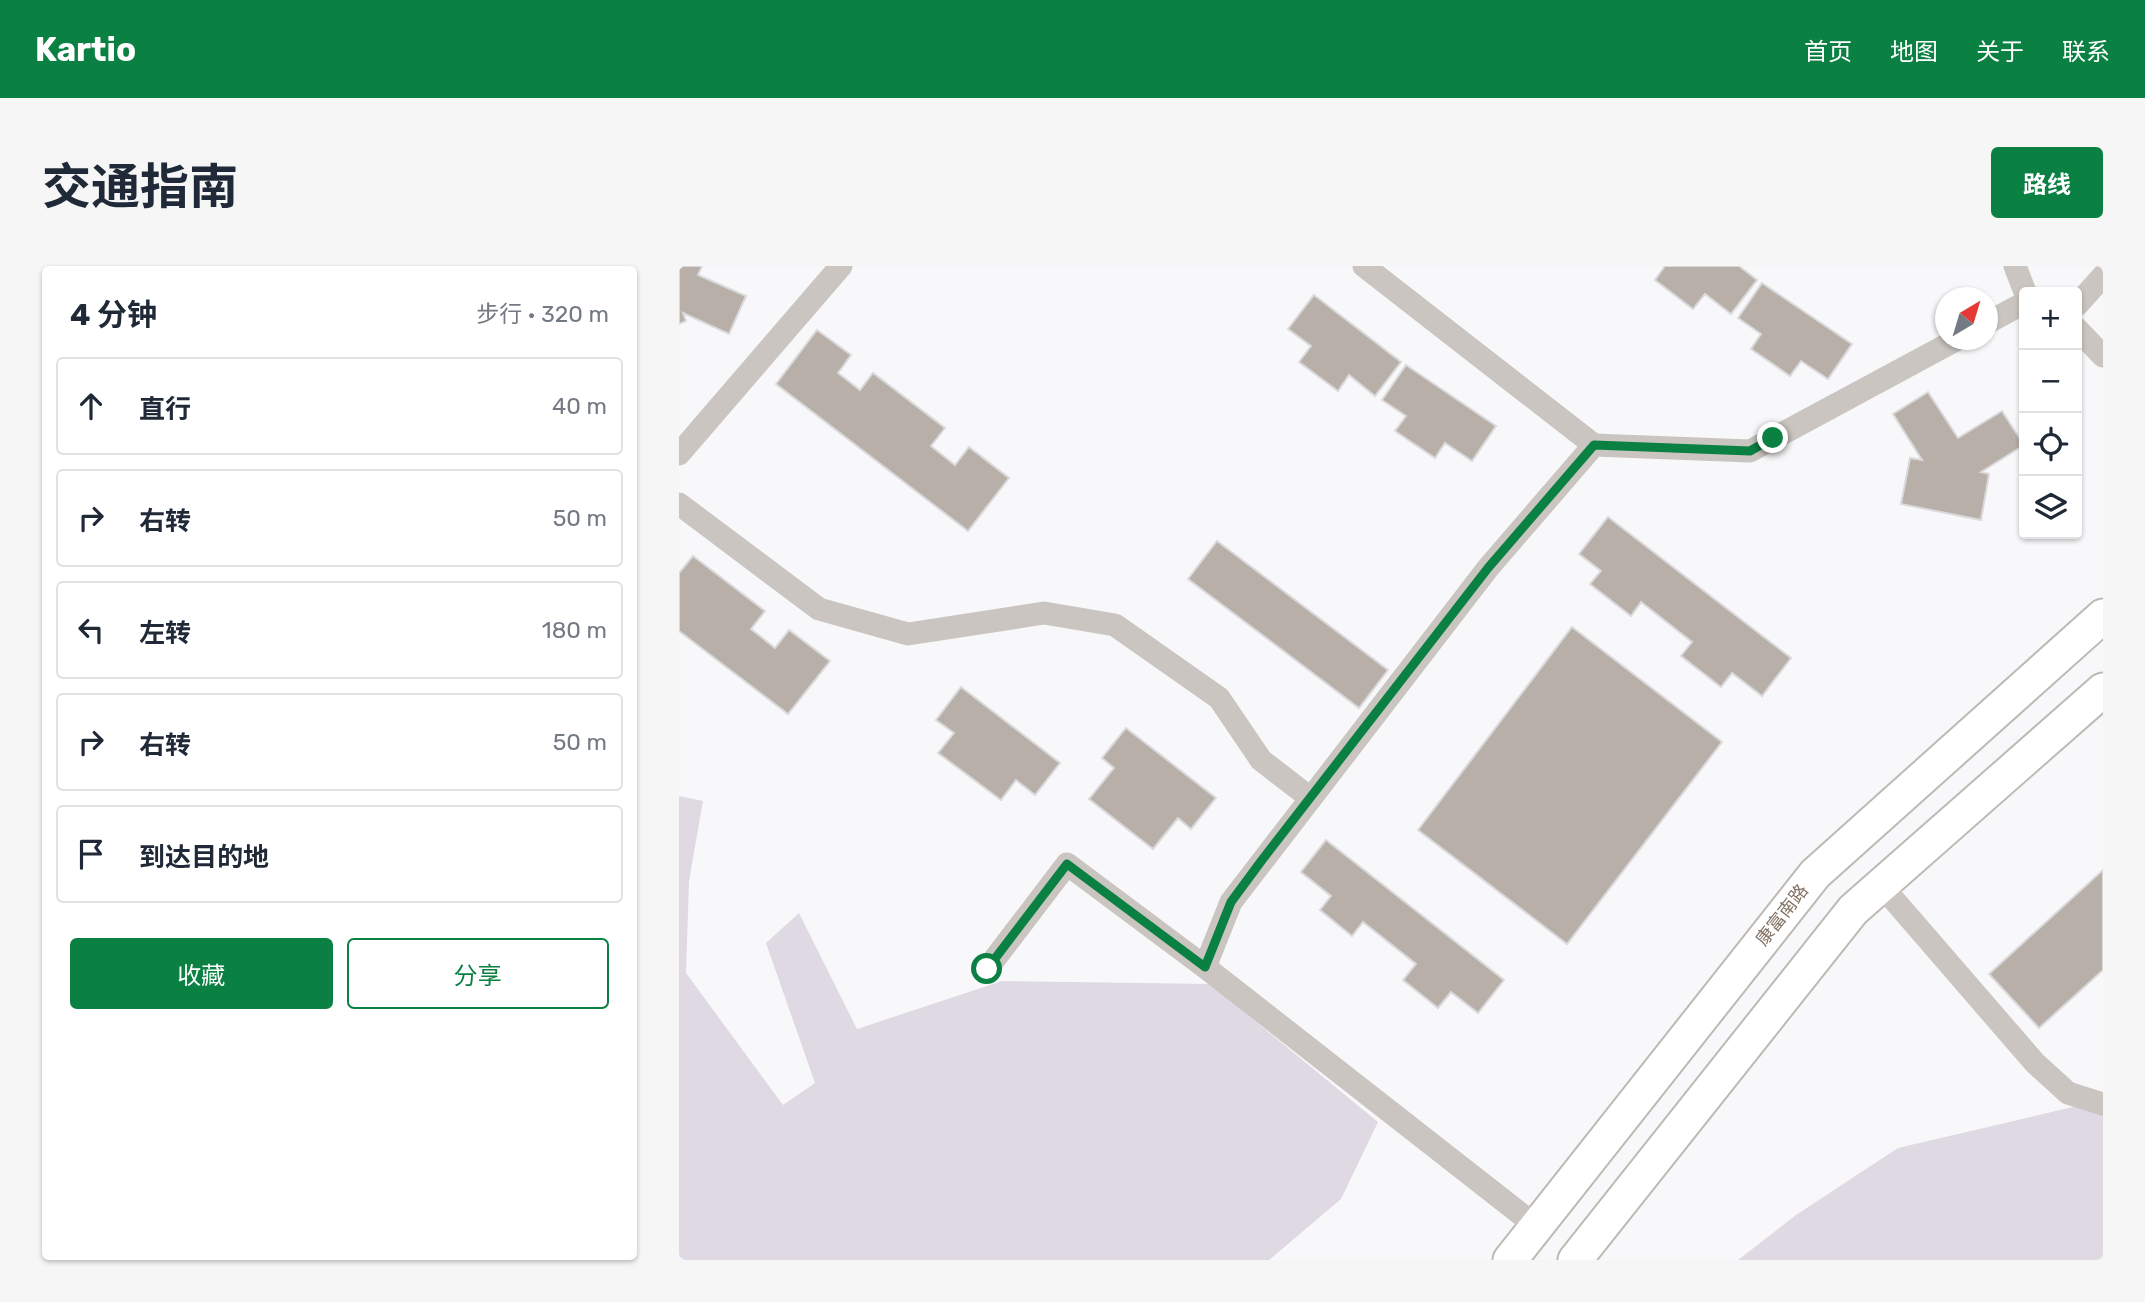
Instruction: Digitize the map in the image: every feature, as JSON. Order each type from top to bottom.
[{"type":"main road","name":"康富南路","points":[[1510,1260],[1815,874],[2103,616]]},
{"type":"main road","points":[[1576,1260],[1853,910],[2103,690]]},
{"type":"street","points":[[679,454],[841,266]]},
{"type":"street","points":[[1364,266],[1594,445],[1750,451],[1937,350]]},
{"type":"street","points":[[2014,266],[2023,287]]},
{"type":"street","points":[[2082,299],[2103,276]]},
{"type":"street","points":[[1998,317],[2019,306]]},
{"type":"street","points":[[2082,334],[2103,356]]},
{"type":"street","points":[[1205,967],[1231,902],[1488,568],[1594,445]]},
{"type":"street","points":[[679,504],[819,609],[908,634],[1044,613],[1115,625],[1219,698],[1261,760],[1310,797]]},
{"type":"street","points":[[987,969],[1067,864],[1205,967],[1536,1226]]},
{"type":"street","points":[[1881,885],[2035,1063],[2068,1093],[2103,1104]]},
{"type":"shaded area","points":[[679,796],[703,801],[689,881],[686,973],[783,1105],[815,1083],[766,943],[799,913],[857,1029],[1002,981],[1210,984],[1378,1122],[1341,1199],[1269,1260],[679,1260]]},
{"type":"shaded area","points":[[2103,1100],[2103,1260],[1738,1260],[1796,1215],[1898,1148]]},
{"type":"building","points":[[679,266],[702,266],[698,275],[746,296],[729,334],[683,313],[686,321],[679,324]]},
{"type":"building","points":[[1665,266],[1739,266],[1757,280],[1731,314],[1705,294],[1693,309],[1655,280]]},
{"type":"building","points":[[1762,283],[1852,344],[1828,379],[1801,361],[1790,376],[1751,349],[1761,334],[1738,318]]},
{"type":"building","points":[[1314,295],[1401,362],[1375,396],[1349,375],[1338,391],[1299,362],[1311,346],[1288,329]]},
{"type":"building","points":[[817,330],[851,355],[838,373],[860,390],[873,373],[945,428],[931,446],[955,465],[969,447],[1009,478],[968,531],[776,384]]},
{"type":"building","points":[[1406,365],[1496,426],[1472,461],[1445,443],[1435,458],[1395,431],[1406,416],[1382,400]]},
{"type":"building","points":[[1928,392],[1958,438],[2002,411],[2019,437],[2019,448],[1981,472],[1989,474],[1981,520],[1901,504],[1910,458],[1922,460],[1893,414]]},
{"type":"building","points":[[1608,517],[1791,658],[1762,696],[1732,673],[1721,687],[1681,656],[1692,642],[1641,602],[1631,616],[1590,584],[1601,571],[1579,554]]},
{"type":"building","points":[[1217,541],[1388,670],[1359,708],[1188,579]]},
{"type":"building","points":[[693,556],[765,611],[751,629],[775,648],[789,630],[830,661],[788,714],[679,631],[679,573]]},
{"type":"building","points":[[1572,627],[1722,742],[1567,944],[1418,830]]},
{"type":"building","points":[[961,687],[1060,763],[1035,795],[1016,780],[1001,800],[938,753],[954,733],[936,720]]},
{"type":"building","points":[[1126,728],[1216,798],[1191,829],[1178,818],[1153,849],[1089,799],[1114,768],[1102,758]]},
{"type":"building","points":[[1326,840],[1504,980],[1478,1013],[1451,992],[1438,1008],[1403,980],[1416,964],[1363,922],[1352,936],[1320,910],[1331,896],[1301,872]]},
{"type":"building","points":[[2103,870],[2103,970],[2039,1028],[1989,974]]},
{"type":"route","points":[[987,969],[1067,864],[1205,967],[1231,902],[1262,860],[1488,568],[1594,445],[1750,451],[1773,438]]}]
